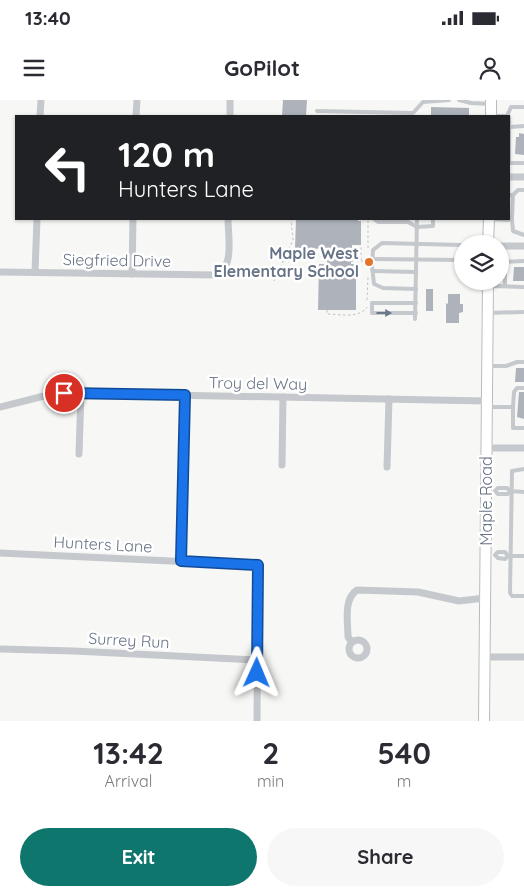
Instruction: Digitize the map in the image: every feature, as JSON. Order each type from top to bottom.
[{"type":"main road","points":[[491,102],[491,115]]},
{"type":"main road","points":[[488,235],[489,220]]},
{"type":"main road","name":"Maple Road","points":[[484,721],[485,598],[490,553],[490,491],[486,448],[488,290]]},
{"type":"street","points":[[40,115],[41,100]]},
{"type":"street","points":[[136,115],[137,100]]},
{"type":"street","points":[[230,100],[230,115]]},
{"type":"street","points":[[510,177],[524,177]]},
{"type":"street","points":[[35,272],[37,220]]},
{"type":"street","points":[[132,274],[133,220]]},
{"type":"street","name":"Siegfried Drive","points":[[0,272],[215,275],[223,271],[227,263],[228,220]]},
{"type":"street","points":[[509,246],[524,246]]},
{"type":"street","points":[[79,454],[81,393]]},
{"type":"street","name":"Troy del Way","points":[[0,407],[52,394],[81,393],[389,399],[486,404]]},
{"type":"street","points":[[181,561],[185,395]]},
{"type":"street","points":[[282,465],[283,397]]},
{"type":"street","points":[[387,467],[389,399]]},
{"type":"street","points":[[486,448],[524,448]]},
{"type":"street","name":"Hunters Lane","points":[[0,553],[258,565],[257,721]]},
{"type":"street","points":[[352,642],[348,637],[349,600],[353,593],[358,590],[418,592],[459,601],[485,598]]},
{"type":"street","name":"Surrey Run","points":[[0,649],[257,660]]},
{"type":"street","points":[[484,657],[524,657]]},
{"type":"lane","points":[[317,111],[413,113],[421,101],[449,100]]},
{"type":"lane","points":[[460,100],[471,103],[491,102]]},
{"type":"lane","points":[[508,115],[511,107],[524,107]]},
{"type":"lane","points":[[510,127],[524,126]]},
{"type":"lane","points":[[510,163],[524,163]]},
{"type":"lane","points":[[524,190],[518,190],[511,195],[513,231],[524,234]]},
{"type":"lane","points":[[375,220],[378,222],[408,222],[417,227],[433,226],[433,220]]},
{"type":"lane","points":[[416,319],[417,220]]},
{"type":"lane","points":[[416,289],[383,288],[374,284],[370,270],[373,250],[382,243],[454,245]]},
{"type":"lane","points":[[370,260],[454,260]]},
{"type":"lane","points":[[509,262],[524,261]]},
{"type":"lane","points":[[370,270],[416,272]]},
{"type":"lane","points":[[509,286],[524,286]]},
{"type":"lane","points":[[416,303],[372,302],[372,313],[416,313]]},
{"type":"lane","points":[[487,313],[523,312]]},
{"type":"lane","points":[[487,366],[506,366],[517,362],[524,362]]},
{"type":"lane","points":[[524,388],[517,388],[514,392],[513,408],[513,428],[524,428]]},
{"type":"lane","points":[[486,404],[513,408]]},
{"type":"lane","points":[[524,469],[512,471],[509,556],[510,593],[512,596],[524,596]]},
{"type":"lane","points":[[490,491],[498,494],[508,494],[511,491],[524,492]]},
{"type":"lane","points":[[490,553],[505,552],[509,556],[524,556]]},
{"type":"path","points":[[274,281],[293,240],[292,220]]},
{"type":"path","points":[[368,220],[368,253]]},
{"type":"path","points":[[360,261],[361,245]]},
{"type":"path","points":[[351,261],[370,260]]},
{"type":"path","points":[[327,310],[327,314],[357,314],[364,311],[367,306],[370,270]]},
{"type":"building","points":[[283,100],[307,100],[306,115],[282,115]]},
{"type":"building","points":[[431,107],[469,108],[469,115],[431,115]]},
{"type":"building","points":[[519,133],[524,134],[524,155],[515,154],[516,137],[519,137]]},
{"type":"building","points":[[296,220],[361,221],[361,245],[352,245],[351,264],[356,264],[356,310],[318,310],[319,264],[327,264],[327,249],[295,248]]},
{"type":"building","points":[[514,267],[524,267],[524,281],[513,281]]},
{"type":"building","points":[[426,289],[433,289],[433,311],[426,311]]},
{"type":"building","points":[[448,294],[460,294],[460,304],[463,304],[463,312],[459,313],[459,323],[446,323]]},
{"type":"building","points":[[516,368],[524,368],[524,382],[515,382]]},
{"type":"building","points":[[519,392],[524,392],[524,419],[517,417]]},
{"type":"place","name":"Maple West Elementary School","points":[[369,262]]},
{"type":"route","points":[[64,393],[185,395],[181,561],[258,565],[257,673]]}]
